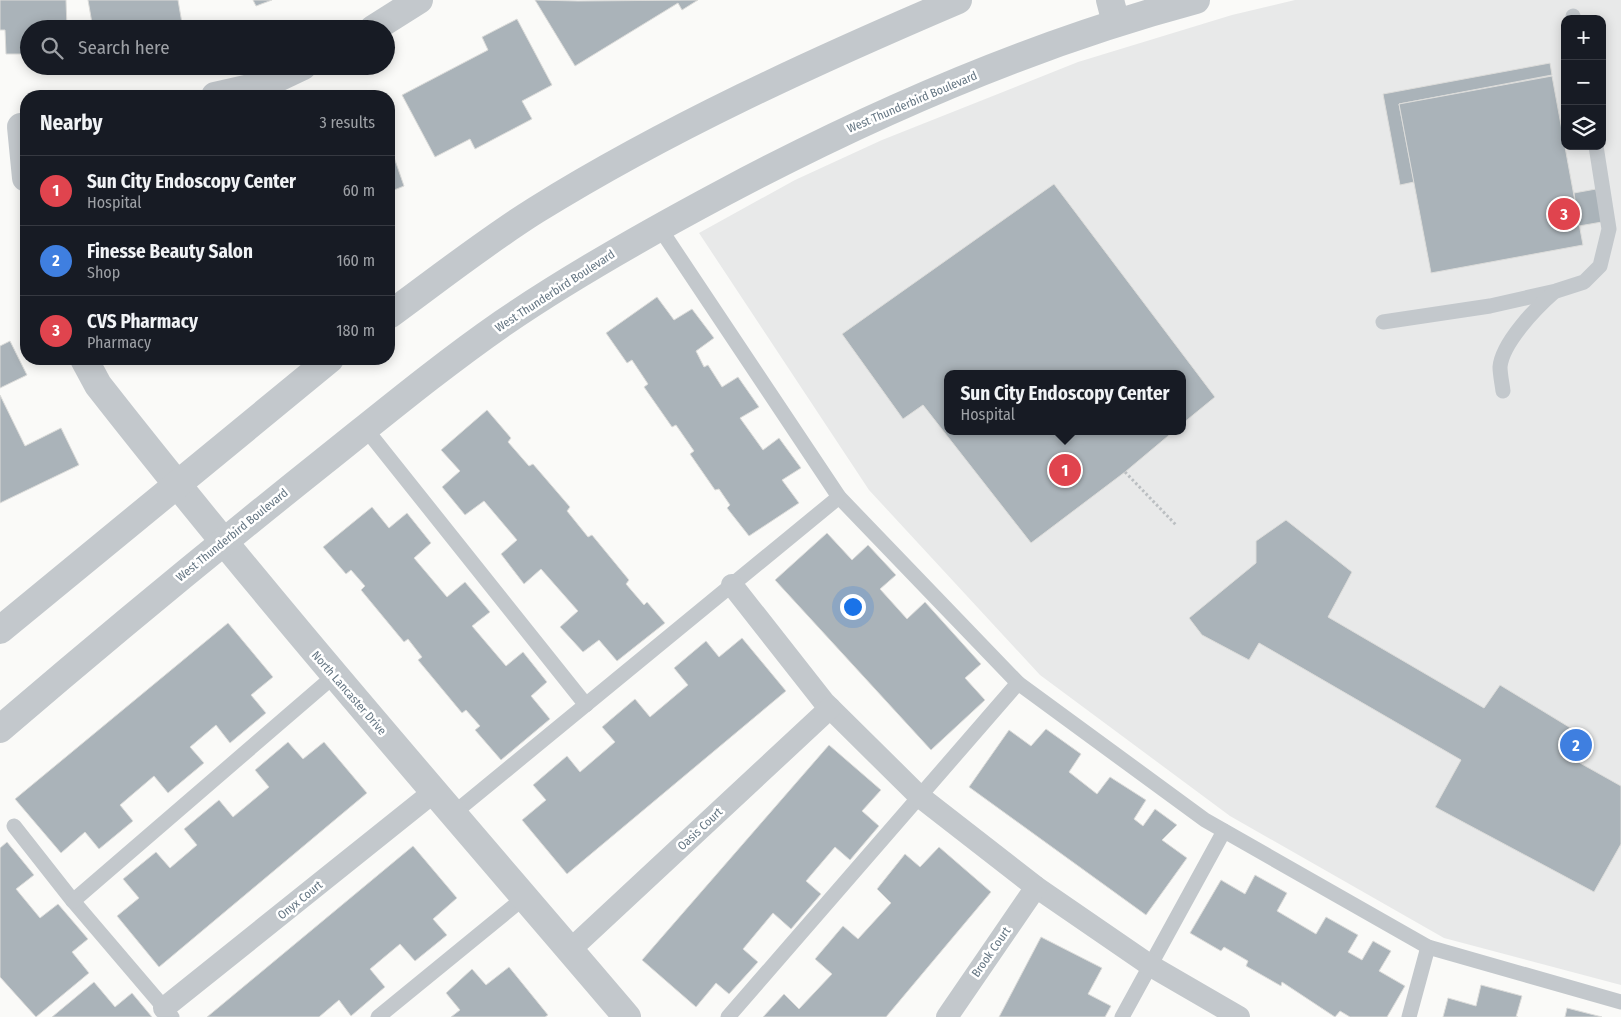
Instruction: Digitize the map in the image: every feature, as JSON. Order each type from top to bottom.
[{"type":"street","points":[[388,20],[419,0]]},
{"type":"street","points":[[395,311],[536,210],[657,141],[749,94],[877,34],[958,0]]},
{"type":"street","name":"West Thunderbird Boulevard","points":[[0,729],[222,542],[365,428],[504,322],[608,256],[829,137],[974,75],[1113,12],[1196,0]]},
{"type":"street","points":[[241,90],[263,85],[284,75]]},
{"type":"street","points":[[16,126],[20,147]]},
{"type":"street","name":"North Lancaster Drive","points":[[87,365],[98,385],[222,542],[334,676],[454,813],[627,1017]]},
{"type":"street","points":[[0,630],[323,365]]},
{"type":"street","points":[[732,585],[830,708],[919,796],[1036,887],[1151,966],[1239,1017]]},
{"type":"street","name":"Oasis Court","points":[[570,950],[830,708]]},
{"type":"street","name":"Onyx Court","points":[[168,1012],[435,791]]},
{"type":"street","name":"Brook Court","points":[[946,1017],[1036,887]]},
{"type":"lane","points":[[1383,322],[1490,306],[1556,291],[1584,282],[1600,266],[1609,230],[1597,150]]},
{"type":"lane","points":[[659,228],[839,497],[1018,683],[1205,820],[1428,947],[1621,1002]]},
{"type":"lane","points":[[1503,390],[1500,366],[1503,356],[1530,315],[1556,291]]},
{"type":"lane","points":[[365,428],[586,705]]},
{"type":"lane","points":[[454,813],[839,497]]},
{"type":"lane","points":[[73,901],[334,676]]},
{"type":"lane","points":[[728,1017],[1018,683]]},
{"type":"lane","points":[[14,826],[73,901],[168,1012]]},
{"type":"lane","points":[[1122,1017],[1224,831]]},
{"type":"lane","points":[[378,1017],[525,897]]},
{"type":"lane","points":[[1409,1017],[1428,947]]},
{"type":"path","points":[[1125,472],[1177,526]]},
{"type":"shaded area","points":[[1295,0],[1621,0],[1621,985],[1444,938],[1230,816],[1040,675],[869,490],[699,233],[795,180],[882,140],[1078,62],[1232,15]]},
{"type":"building","points":[[0,0],[66,0],[67,20],[20,20],[20,54],[6,54],[5,30],[0,30]]},
{"type":"building","points":[[88,0],[178,0],[181,20],[91,20]]},
{"type":"building","points":[[253,0],[272,0],[256,6]]},
{"type":"building","points":[[535,0],[698,0],[682,10],[678,3],[575,66]]},
{"type":"building","points":[[517,19],[552,85],[522,101],[532,119],[475,149],[470,139],[435,157],[402,95],[488,50],[482,37]]},
{"type":"building","points":[[1550,63],[1552,75],[1399,104],[1414,182],[1400,185],[1383,94]]},
{"type":"building","points":[[1552,76],[1561,125],[1561,150],[1566,150],[1583,245],[1431,273],[1399,104]]},
{"type":"building","points":[[395,160],[404,186],[395,190]]},
{"type":"building","points":[[1054,184],[1215,397],[1186,421],[1186,370],[944,370],[944,432],[923,405],[903,419],[842,334]]},
{"type":"building","points":[[1596,189],[1602,222],[1579,226],[1574,193]]},
{"type":"building","points":[[657,297],[674,320],[692,309],[714,338],[696,351],[704,367],[708,365],[722,387],[738,377],[759,407],[740,418],[763,450],[779,438],[801,468],[782,480],[799,503],[749,536],[727,508],[730,505],[719,489],[715,490],[690,454],[694,451],[676,425],[672,427],[644,387],[648,384],[632,360],[627,363],[606,333]]},
{"type":"building","points":[[10,341],[20,361],[20,365],[22,365],[27,375],[0,388],[0,346]]},
{"type":"building","points":[[0,395],[25,446],[61,428],[79,465],[0,503]]},
{"type":"building","points":[[487,410],[511,438],[508,442],[529,466],[533,464],[570,507],[567,511],[588,537],[592,535],[629,580],[626,584],[644,605],[647,602],[665,623],[617,661],[599,640],[583,652],[560,627],[578,611],[541,569],[524,584],[501,554],[517,540],[484,501],[465,515],[442,487],[460,471],[441,450]]},
{"type":"building","points":[[946,435],[1169,435],[1125,472],[1031,543]]},
{"type":"building","points":[[372,507],[389,528],[407,513],[431,543],[414,558],[447,597],[465,582],[490,612],[472,626],[506,666],[523,652],[547,682],[531,696],[550,719],[501,760],[475,730],[480,726],[466,710],[462,713],[418,660],[422,657],[408,639],[404,642],[361,590],[365,586],[351,570],[346,574],[323,547]]},
{"type":"building","points":[[1286,520],[1352,572],[1328,617],[1484,708],[1500,685],[1592,741],[1580,763],[1621,786],[1621,844],[1594,892],[1435,807],[1461,760],[1259,643],[1249,660],[1202,635],[1189,618],[1256,563],[1256,541]]},
{"type":"building","points":[[827,533],[852,560],[868,545],[896,575],[880,589],[907,619],[925,602],[981,664],[965,678],[985,700],[931,750],[775,580]]},
{"type":"building","points":[[228,623],[273,677],[251,695],[266,713],[230,743],[216,725],[190,747],[204,763],[168,793],[154,776],[120,805],[133,821],[99,849],[85,832],[61,853],[15,799]]},
{"type":"building","points":[[742,638],[786,691],[567,874],[522,820],[546,800],[533,785],[567,756],[580,772],[615,742],[602,727],[635,699],[650,717],[688,685],[674,668],[706,641],[719,657]]},
{"type":"building","points":[[1046,729],[1081,754],[1069,772],[1097,794],[1110,777],[1146,800],[1134,819],[1143,826],[1155,809],[1177,825],[1162,840],[1187,858],[1146,915],[969,787],[1009,730],[1031,746]]},
{"type":"building","points":[[288,742],[303,759],[324,742],[367,793],[159,967],[117,916],[139,898],[123,879],[156,852],[170,868],[197,845],[184,829],[219,800],[233,817],[269,787],[255,770]]},
{"type":"building","points":[[829,745],[881,790],[862,811],[879,826],[850,860],[835,847],[806,881],[821,894],[791,929],[773,913],[743,949],[758,962],[729,994],[716,983],[696,1007],[642,960]]},
{"type":"building","points":[[7,842],[34,875],[16,889],[40,918],[58,904],[88,939],[72,952],[89,973],[36,1017],[0,977],[0,848]]},
{"type":"building","points":[[413,846],[457,898],[433,919],[447,935],[415,961],[400,944],[370,969],[385,987],[351,1016],[339,1000],[319,1017],[207,1017]]},
{"type":"building","points":[[939,847],[991,892],[886,1017],[763,1017],[784,994],[799,1009],[832,974],[815,959],[843,926],[858,939],[891,903],[877,889],[905,854],[920,867]]},
{"type":"building","points":[[1255,875],[1287,893],[1277,911],[1316,934],[1326,917],[1358,935],[1348,952],[1362,960],[1373,941],[1391,951],[1379,971],[1405,986],[1387,1017],[1350,1017],[1340,1011],[1335,1017],[1282,982],[1281,986],[1246,966],[1248,961],[1224,947],[1221,951],[1190,933],[1221,880],[1245,894]]},
{"type":"building","points":[[1041,937],[1102,968],[1088,994],[1111,1006],[1105,1017],[999,1017]]},
{"type":"building","points":[[509,967],[548,1015],[545,1017],[451,1017],[460,1010],[446,993],[472,969],[486,985]]},
{"type":"building","points":[[94,982],[115,1007],[132,993],[152,1017],[52,1017]]},
{"type":"building","points":[[1481,985],[1522,996],[1516,1017],[1443,1017],[1448,998],[1476,1006]]},
{"type":"building","points":[[1567,1008],[1602,1017],[1565,1017]]},
{"type":"place","name":"CVS Pharmacy","points":[[1564,214]]},
{"type":"place","name":"Sun City Endoscopy Center","points":[[1065,470]]},
{"type":"place","name":"Finesse Beauty Salon","points":[[1576,745]]}]
